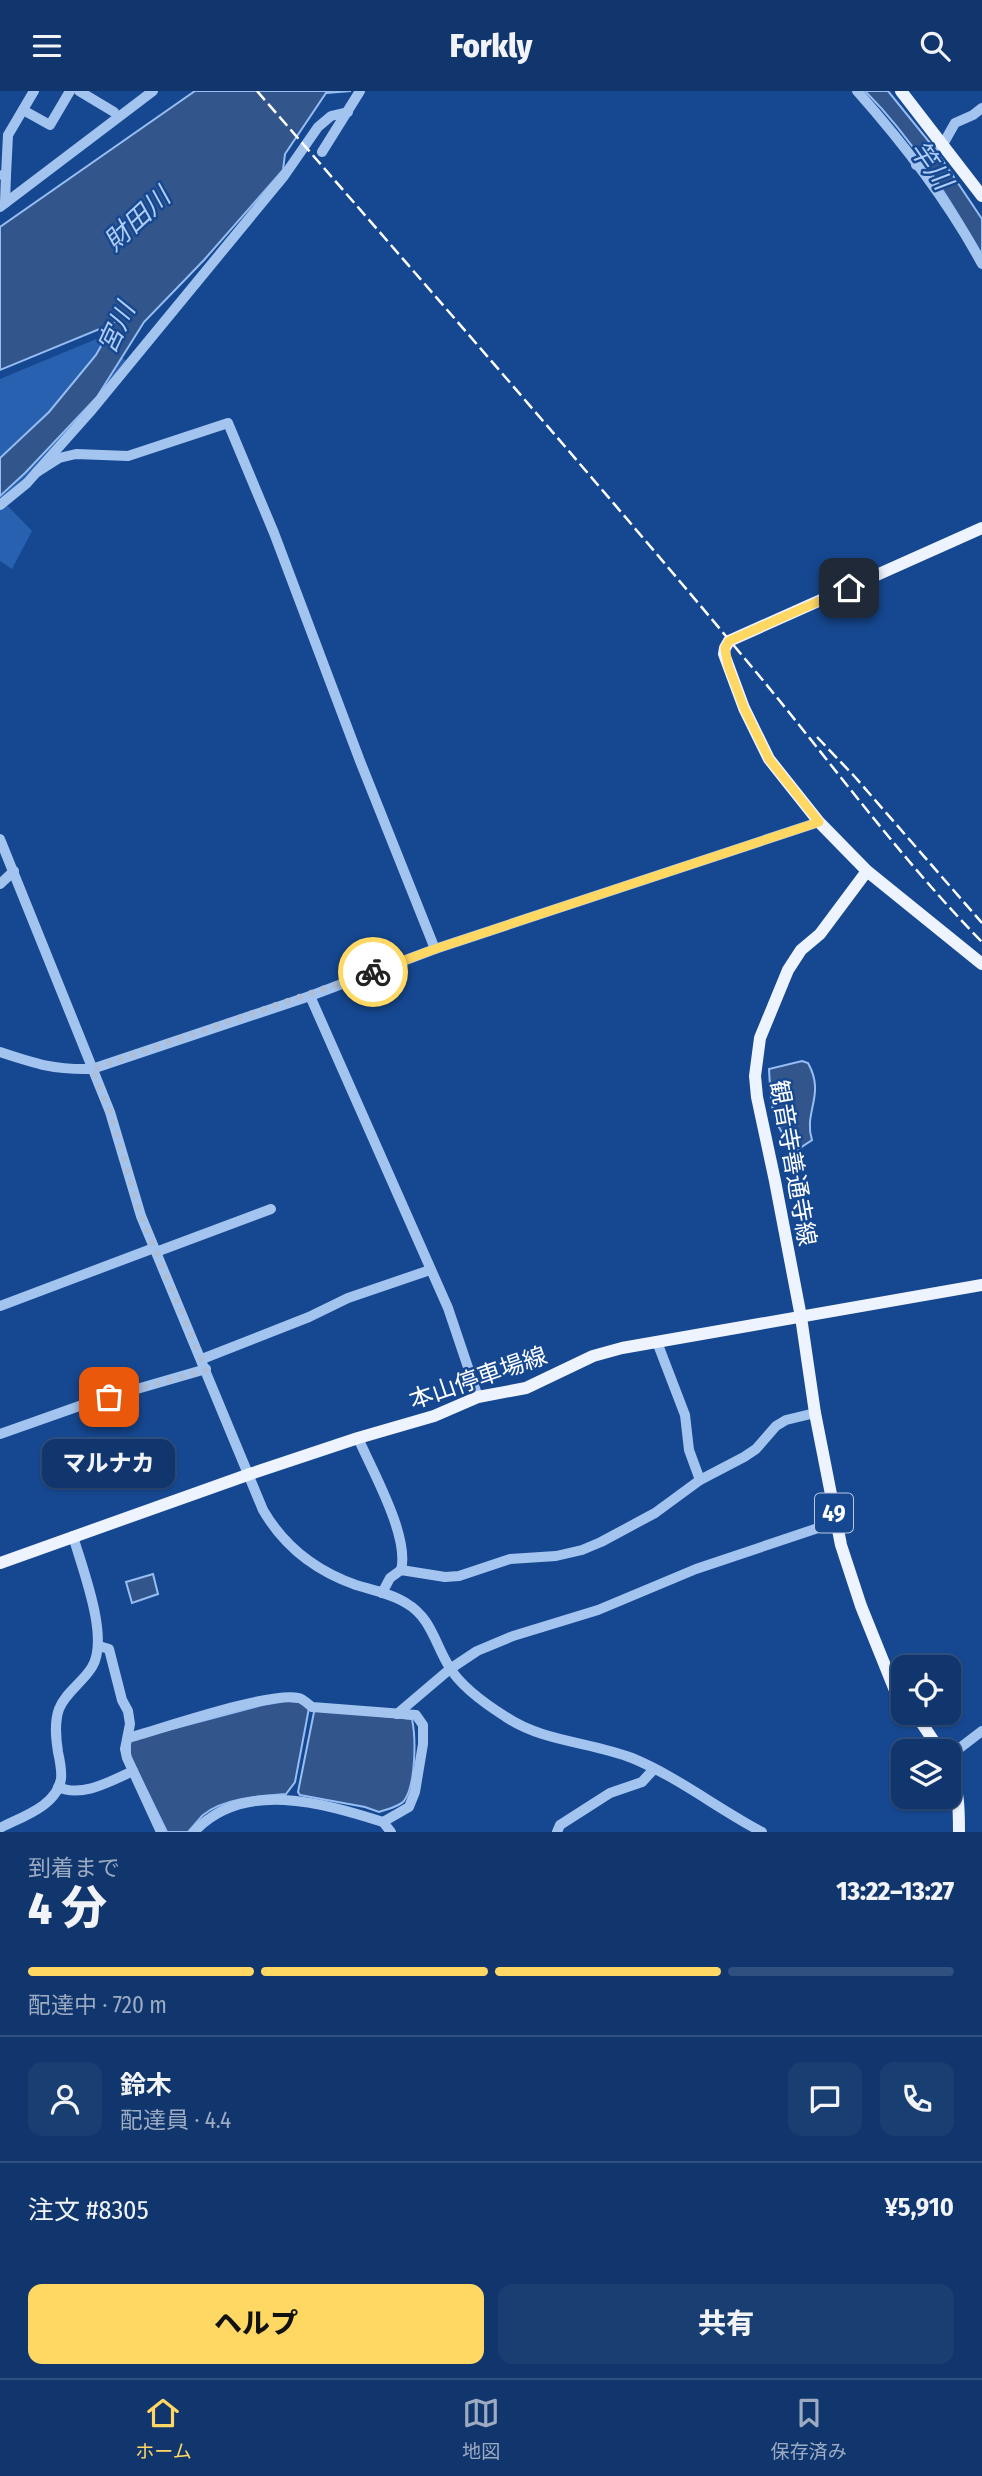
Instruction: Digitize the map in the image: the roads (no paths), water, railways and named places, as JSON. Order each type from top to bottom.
[{"type":"main road","points":[[901,91],[939,148],[982,196]]},
{"type":"main road","points":[[982,528],[729,641],[725,648],[728,665],[744,708],[769,759],[819,822],[867,871],[982,964]]},
{"type":"main road","name":"観音寺善通寺線","points":[[867,871],[820,934],[801,950],[788,970],[770,1009],[756,1057],[757,1097],[801,1317],[815,1413],[841,1545],[861,1606],[891,1681]]},
{"type":"main road","name":"本山停車場線","points":[[0,1563],[250,1474],[434,1416],[478,1397],[526,1388],[593,1356],[657,1342],[982,1285]]},
{"type":"main road","points":[[959,1809],[959,1832]]},
{"type":"street","points":[[2,205],[8,135],[33,91]]},
{"type":"street","points":[[23,110],[50,125],[70,91]]},
{"type":"street","points":[[79,91],[114,111]]},
{"type":"street","points":[[2,205],[153,91]]},
{"type":"street","points":[[322,152],[360,91]]},
{"type":"street","points":[[857,91],[918,163],[961,225],[982,264]]},
{"type":"street","points":[[918,163],[939,148],[955,123],[982,108]]},
{"type":"street","points":[[0,505],[37,472],[90,412],[284,176],[318,127],[331,115],[348,112]]},
{"type":"street","points":[[37,472],[59,458],[76,454],[128,456],[228,423],[274,533],[435,949]]},
{"type":"street","points":[[0,1052],[63,1070],[92,1069],[310,996],[435,949],[819,822]]},
{"type":"street","points":[[0,839],[110,1112],[134,1198],[263,1510],[274,1529],[286,1543],[320,1570],[404,1602],[424,1618],[450,1669],[507,1718],[523,1727],[631,1758],[762,1832]]},
{"type":"street","points":[[0,884],[14,871]]},
{"type":"street","points":[[310,996],[448,1308],[478,1397]]},
{"type":"street","points":[[0,1306],[271,1209]]},
{"type":"street","points":[[202,1359],[309,1317],[348,1298],[430,1270]]},
{"type":"street","points":[[657,1342],[685,1415],[689,1450],[700,1480]]},
{"type":"street","points":[[0,1434],[85,1404],[206,1370]]},
{"type":"street","points":[[401,1570],[445,1577],[459,1576],[510,1559],[556,1556],[601,1542],[655,1513],[700,1480],[744,1457],[756,1449],[776,1426],[786,1420],[815,1413]]},
{"type":"street","points":[[358,1438],[396,1526],[402,1549],[401,1570],[390,1578],[382,1593]]},
{"type":"street","points":[[397,1714],[450,1669],[477,1651],[513,1636],[598,1610],[696,1569],[836,1522]]},
{"type":"street","points":[[0,1828],[47,1802],[58,1787],[61,1780],[56,1740],[59,1709],[92,1668],[99,1646],[94,1614],[73,1536]]},
{"type":"street","points":[[99,1646],[109,1650],[111,1655],[130,1724],[125,1749],[161,1832]]},
{"type":"street","points":[[128,1738],[280,1698],[299,1698],[313,1707],[416,1715],[422,1725],[423,1744],[415,1792],[409,1807],[383,1822]]},
{"type":"street","points":[[961,1747],[982,1731]]},
{"type":"street","points":[[557,1832],[560,1825],[610,1793],[642,1782],[654,1769]]},
{"type":"street","points":[[58,1787],[73,1790],[100,1786],[133,1771]]},
{"type":"street","points":[[194,1832],[222,1809],[286,1798],[383,1822],[391,1832]]},
{"type":"water","points":[[195,91],[351,91],[326,93],[285,154],[283,170],[204,260],[144,322],[97,397],[0,496],[0,458],[49,412],[96,355],[114,323],[0,370],[0,227]]},
{"type":"water","name":"竿川","points":[[865,91],[888,91],[935,149],[982,219],[982,255],[943,190],[914,149]]},
{"type":"water","points":[[802,1061],[808,1063],[813,1074],[815,1094],[810,1121],[812,1140],[797,1150],[777,1123],[769,1069]]},
{"type":"water","points":[[153,1574],[158,1594],[132,1603],[126,1582]]},
{"type":"water","points":[[286,1701],[299,1702],[309,1708],[295,1782],[286,1794],[232,1801],[203,1815],[188,1832],[167,1832],[130,1756],[130,1740]]},
{"type":"water","points":[[317,1709],[412,1719],[413,1773],[408,1794],[402,1803],[379,1812],[300,1795],[298,1792],[314,1712]]},
{"type":"railway","points":[[257,91],[629,521],[751,666],[921,876],[982,942]]},
{"type":"railway","points":[[817,737],[982,923]]},
{"type":"place","name":"マルナカ","points":[[109,1397]]},
{"type":"water label","name":"財田川","points":[[137,219]]},
{"type":"water label","name":"宮川","points":[[116,328]]}]
